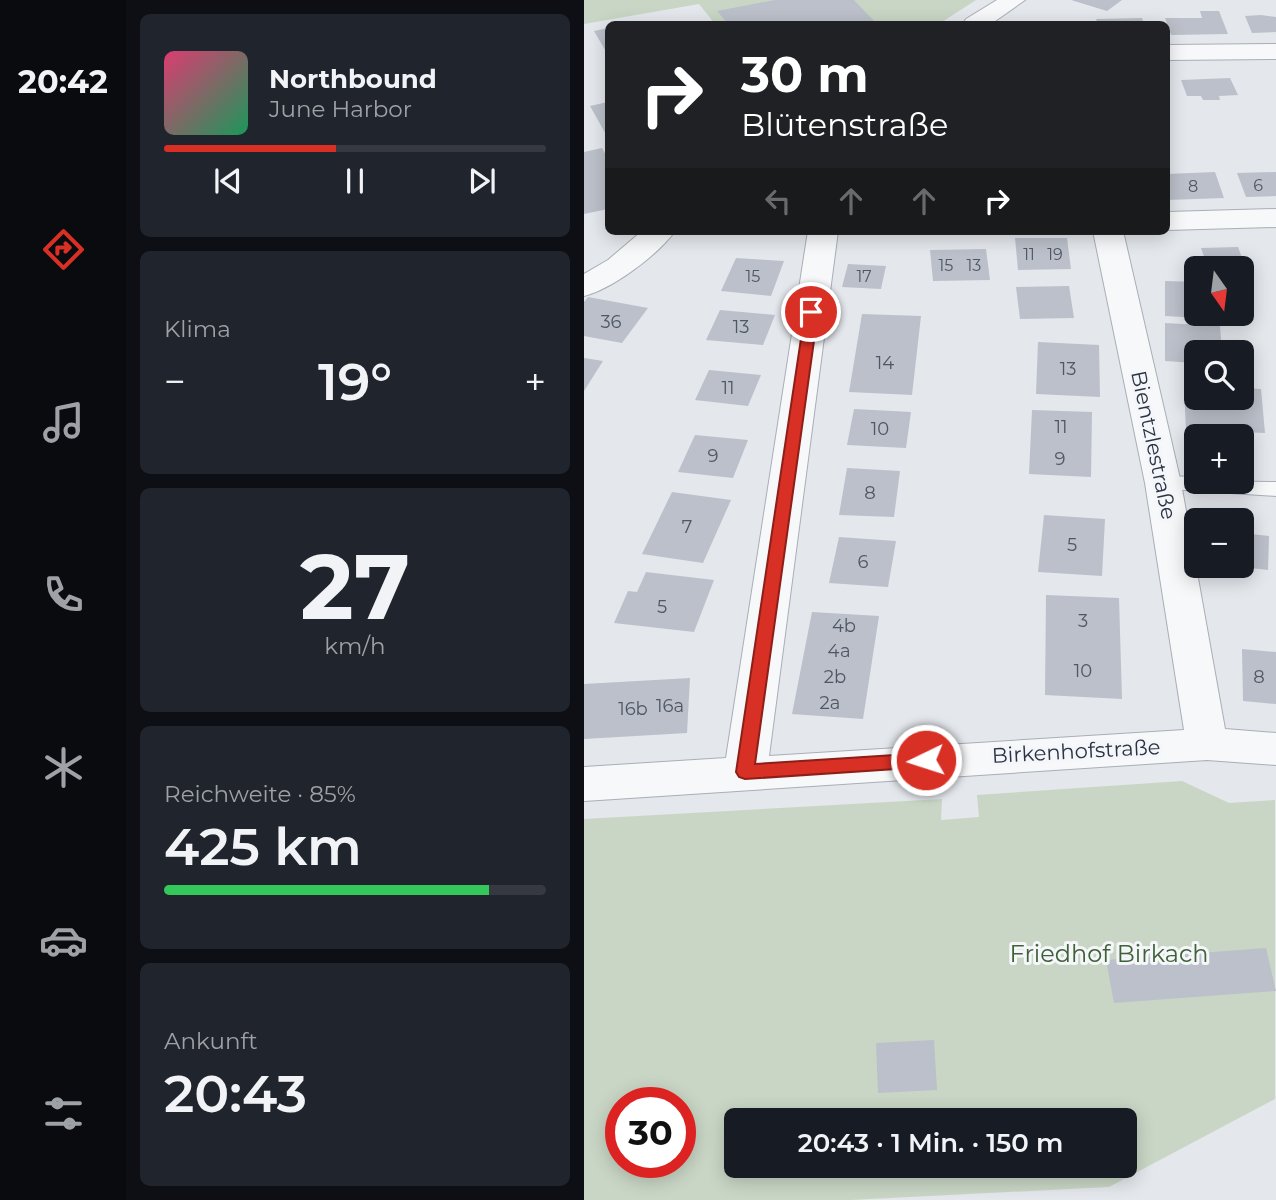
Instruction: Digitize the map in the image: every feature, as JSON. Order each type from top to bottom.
[{"type":"street","points":[[980,21],[1013,0]]},
{"type":"street","points":[[1170,53],[1275,51]]},
{"type":"street","points":[[1170,221],[1275,218]]},
{"type":"street","points":[[584,287],[618,266],[655,235]]},
{"type":"street","points":[[745,772],[822,235]]},
{"type":"street","name":"Bientzlestraße","points":[[1109,235],[1163,482],[1207,744]]},
{"type":"street","name":"Birkenhofstraße","points":[[584,784],[1207,744],[1275,749]]},
{"type":"lane","points":[[1163,482],[1275,489]]},
{"type":"green space","points":[[584,0],[976,0],[944,21],[713,21],[699,4],[584,24]]},
{"type":"green space","name":"Friedhof Birkach","points":[[1182,781],[1229,803],[1275,800],[1275,1099],[1137,1172],[1137,1108],[724,1108],[724,1178],[1126,1178],[1109,1187],[851,1200],[584,1200],[584,819],[942,799],[941,820],[979,817],[977,795]]},
{"type":"building","points":[[775,0],[854,0],[874,21],[725,21],[717,11]]},
{"type":"building","points":[[1071,0],[1122,0],[1107,11]]},
{"type":"building","points":[[1200,11],[1219,11],[1228,34],[1171,35],[1170,21],[1165,18],[1202,18]]},
{"type":"building","points":[[1245,16],[1276,17],[1276,32],[1252,33]]},
{"type":"building","points":[[1142,18],[1143,21],[1097,21],[1096,19]]},
{"type":"building","points":[[605,29],[605,50],[594,31]]},
{"type":"building","points":[[1230,78],[1238,95],[1219,96],[1220,100],[1187,96],[1181,80]]},
{"type":"building","points":[[605,103],[605,133],[590,106]]},
{"type":"building","points":[[602,148],[605,154],[605,210],[584,214],[584,152]]},
{"type":"building","points":[[1215,172],[1224,198],[1170,200],[1170,174]]},
{"type":"building","points":[[1276,172],[1276,196],[1246,197],[1237,173]]},
{"type":"building","points":[[1015,238],[1067,238],[1071,269],[1018,270]]},
{"type":"building","points":[[1238,247],[1241,256],[1204,256],[1201,248]]},
{"type":"building","points":[[986,249],[990,280],[933,281],[930,250]]},
{"type":"building","points":[[736,258],[784,261],[771,296],[721,291]]},
{"type":"building","points":[[848,264],[886,266],[881,289],[842,287]]},
{"type":"building","points":[[1165,281],[1184,282],[1184,317],[1165,316]]},
{"type":"building","points":[[1069,286],[1074,318],[1020,319],[1016,287]]},
{"type":"building","points":[[588,297],[648,308],[622,343],[584,336],[584,302]]},
{"type":"building","points":[[720,310],[775,315],[763,345],[706,340]]},
{"type":"building","points":[[862,314],[921,316],[912,395],[849,392]]},
{"type":"building","points":[[1165,323],[1220,326],[1221,340],[1184,340],[1184,362],[1165,361]]},
{"type":"building","points":[[1038,342],[1099,345],[1100,397],[1036,394]]},
{"type":"building","points":[[584,358],[603,361],[584,391]]},
{"type":"building","points":[[709,370],[761,375],[748,406],[695,400]]},
{"type":"building","points":[[1254,389],[1261,389],[1265,433],[1254,433],[1254,424],[1186,424],[1185,410],[1254,410]]},
{"type":"building","points":[[854,409],[911,412],[906,448],[847,445]]},
{"type":"building","points":[[1032,410],[1092,412],[1091,477],[1029,474]]},
{"type":"building","points":[[695,435],[748,440],[733,478],[678,472]]},
{"type":"building","points":[[847,468],[900,471],[894,517],[839,515]]},
{"type":"building","points":[[672,492],[731,500],[703,563],[642,554]]},
{"type":"building","points":[[1044,515],[1105,519],[1102,576],[1038,572]]},
{"type":"building","points":[[1254,534],[1269,536],[1268,570],[1254,568]]},
{"type":"building","points":[[839,537],[896,541],[888,587],[829,583]]},
{"type":"building","points":[[646,572],[714,580],[694,632],[614,623],[628,591],[637,592]]},
{"type":"building","points":[[1046,595],[1119,598],[1122,699],[1045,695]]},
{"type":"building","points":[[812,612],[879,616],[863,719],[792,714]]},
{"type":"building","points":[[1242,649],[1276,652],[1276,704],[1243,701]]},
{"type":"building","points":[[690,678],[687,733],[584,739],[584,684]]},
{"type":"building","points":[[1266,948],[1276,991],[1114,1003],[1106,960]]},
{"type":"building","points":[[934,1040],[937,1090],[878,1093],[876,1043]]},
{"type":"route","points":[[811,312],[745,772],[926,760]]}]
